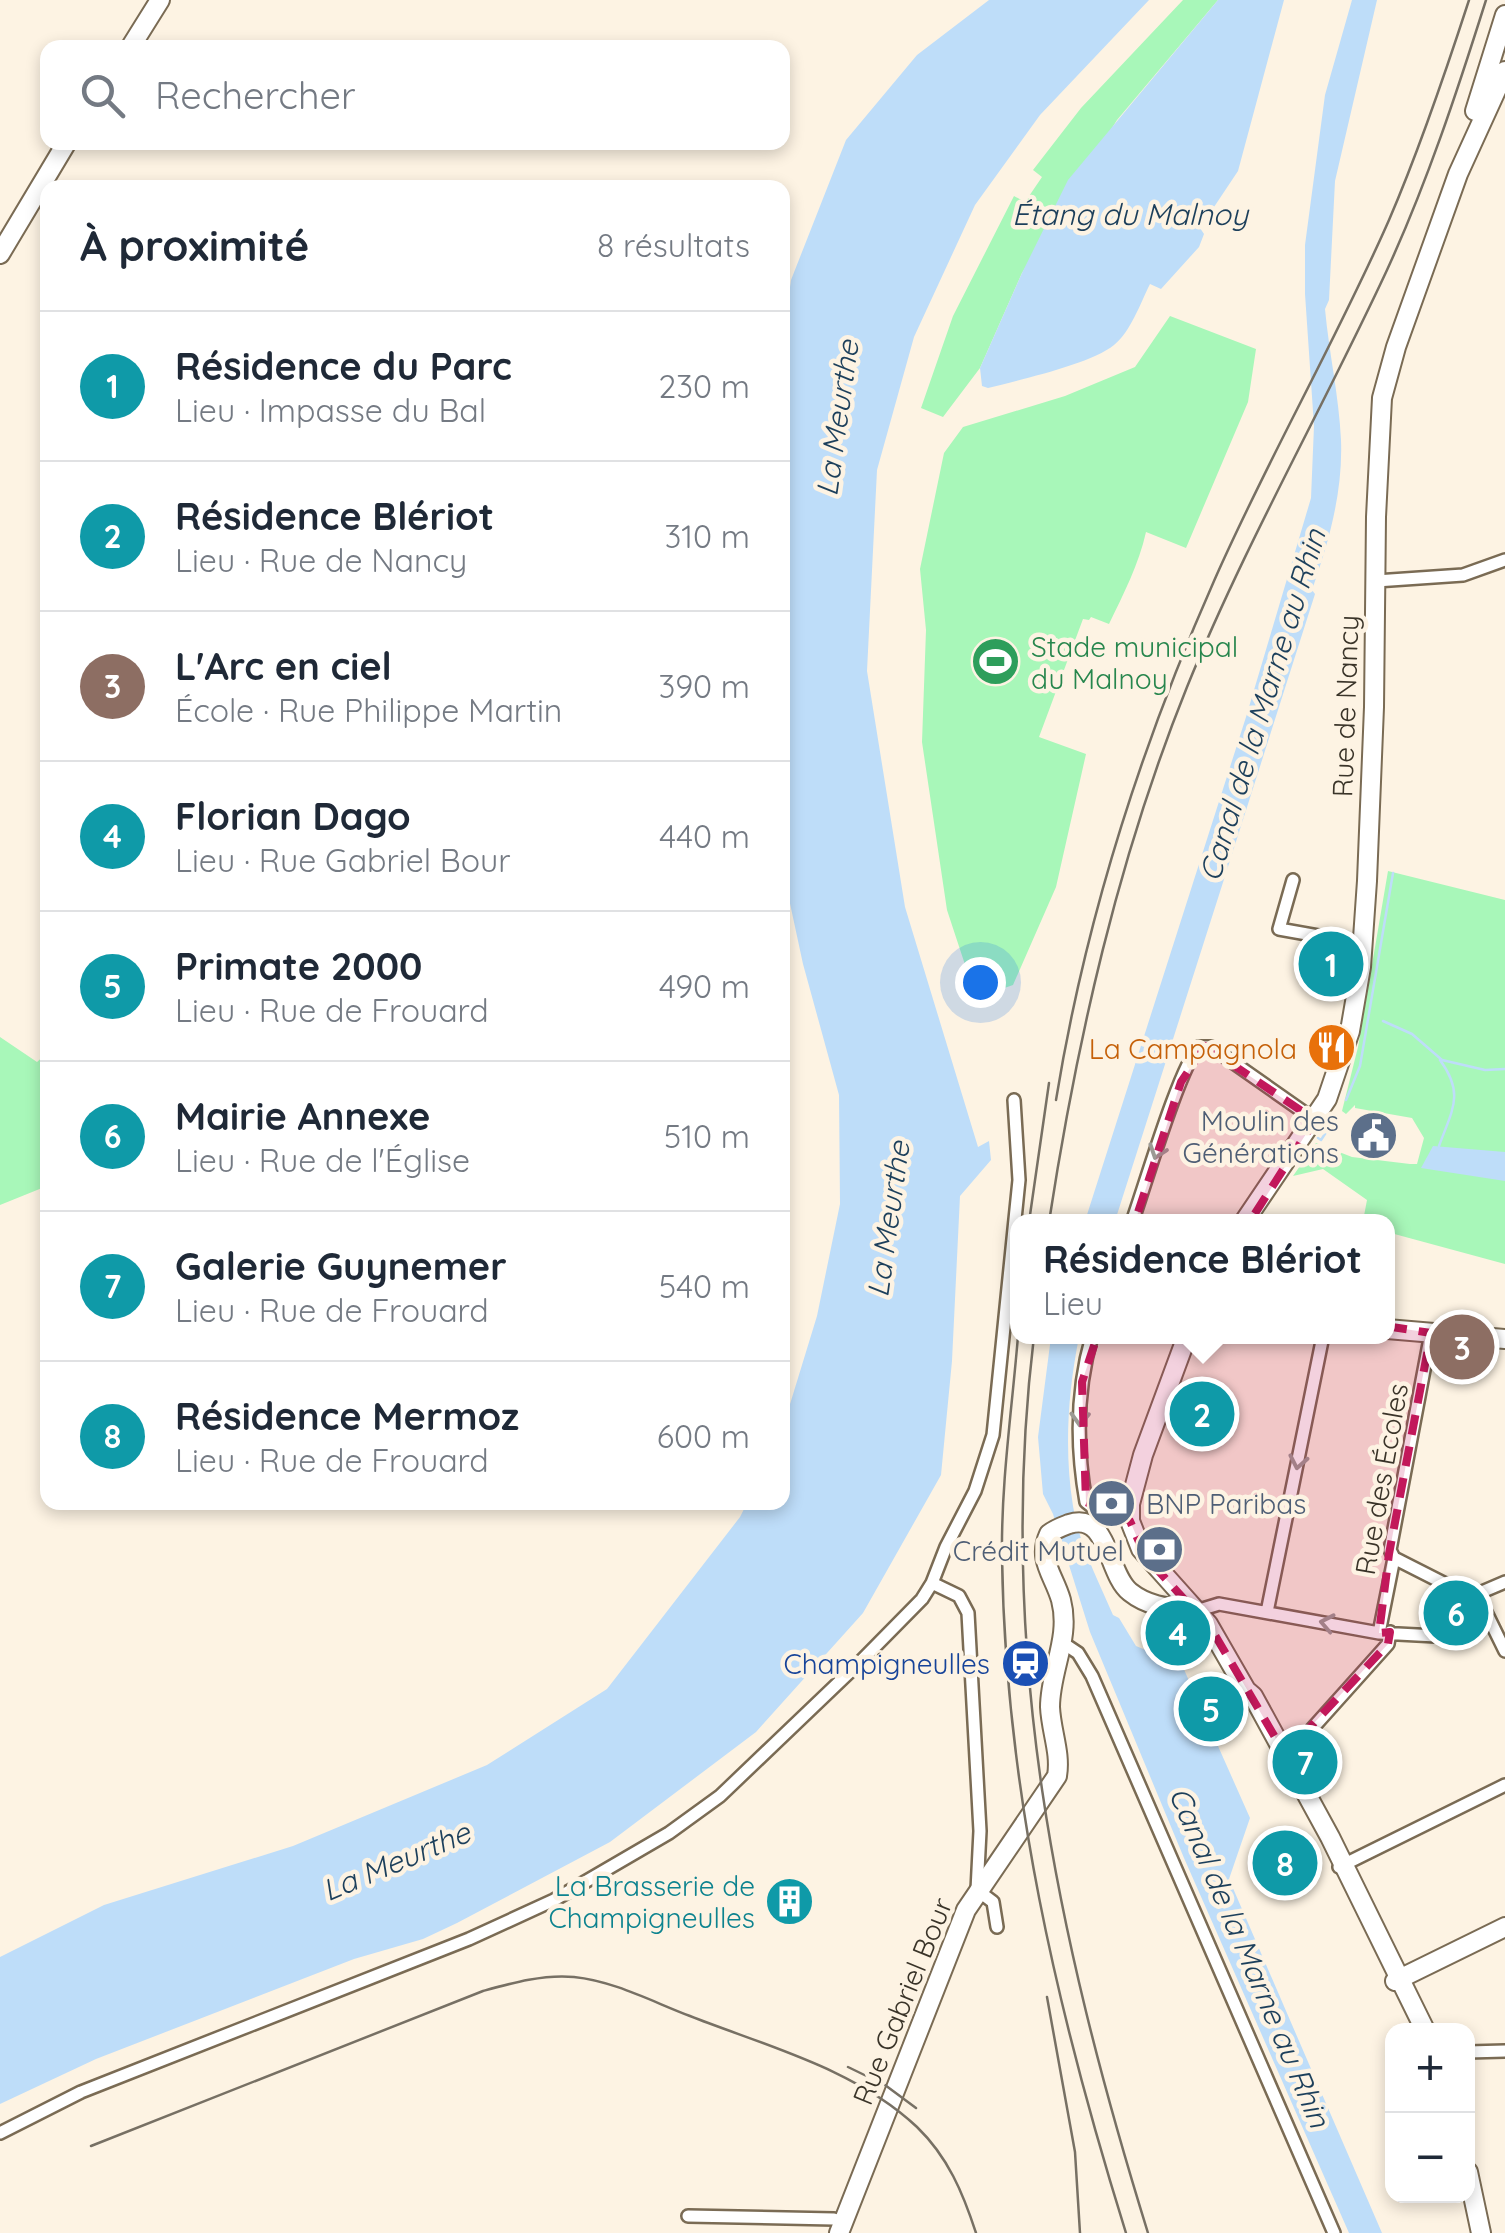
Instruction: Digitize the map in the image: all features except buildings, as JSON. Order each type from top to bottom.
[{"type":"main road","points":[[135,40],[160,0]]},
{"type":"main road","points":[[1458,174],[1505,15]]},
{"type":"main road","points":[[1458,174],[1505,72]]},
{"type":"main road","points":[[44,180],[62,150]]},
{"type":"main road","name":"Rue de Nancy","points":[[1250,1214],[1315,1120],[1337,1078],[1356,1000],[1363,944],[1372,770],[1377,487],[1384,388],[1458,174]]},
{"type":"main road","points":[[0,254],[40,187]]},
{"type":"main road","points":[[1395,1330],[1505,1339]]},
{"type":"main road","points":[[1183,1344],[1143,1455],[1130,1504],[1130,1521],[1141,1550],[1212,1630],[1253,1696],[1419,2023]]},
{"type":"main road","name":"Rue Gabriel Bour","points":[[841,2228],[954,1937],[995,1848],[1057,1776],[1051,1702],[1063,1642],[1061,1601],[1044,1561],[1044,1544],[1053,1530],[1081,1522],[1100,1534],[1123,1585],[1142,1599]]},
{"type":"main road","points":[[1142,1599],[1168,1581]]},
{"type":"main road","points":[[1142,1599],[1165,1608],[1196,1611]]},
{"type":"main road","points":[[1398,1980],[1505,1926]]},
{"type":"main road","points":[[1467,2203],[1478,2233]]},
{"type":"main road","points":[[1473,2203],[1478,2233]]},
{"type":"street","points":[[1376,581],[1464,574],[1505,560]]},
{"type":"street","points":[[1293,880],[1280,929],[1363,944]]},
{"type":"street","points":[[1135,1214],[1193,1052],[1205,1046],[1315,1120]]},
{"type":"street","points":[[1014,1100],[1019,1180],[1016,1214]]},
{"type":"street","points":[[0,2133],[81,2092],[508,1923],[652,1843],[720,1796],[922,1599],[932,1583],[975,1492],[993,1436],[1010,1269]]},
{"type":"street","name":"Rue des Écoles","points":[[1384,1633],[1394,1558],[1390,1550],[1402,1473],[1431,1333]]},
{"type":"street","points":[[1090,1344],[1078,1424],[1086,1502],[1100,1513],[1130,1521]]},
{"type":"street","points":[[1267,1612],[1321,1344]]},
{"type":"street","points":[[1394,1558],[1458,1592],[1477,1594],[1505,1582]]},
{"type":"street","points":[[932,1583],[958,1596],[968,1613],[980,1831],[995,1848]]},
{"type":"street","points":[[1477,1594],[1505,1651]]},
{"type":"street","points":[[1196,1611],[1219,1604],[1384,1633],[1455,1637],[1490,1622]]},
{"type":"street","points":[[1282,1756],[1292,1750],[1388,1644],[1384,1633]]},
{"type":"street","points":[[1063,1642],[1078,1653],[1092,1676],[1334,2233]]},
{"type":"street","points":[[1341,1866],[1505,1785]]},
{"type":"street","points":[[977,1890],[993,1902],[996,1927]]},
{"type":"street","points":[[1475,2052],[1505,2050]]},
{"type":"street","points":[[688,2216],[834,2219],[841,2228]]},
{"type":"highlighted area","points":[[1205,1046],[1315,1120],[1209,1285],[1293,1312],[1431,1333],[1389,1554],[1379,1633],[1390,1632],[1388,1644],[1285,1754],[1212,1630],[1145,1556],[1130,1521],[1086,1502],[1082,1382],[1181,1082]]},
{"type":"green space","points":[[1183,0],[1218,0],[1117,120],[1022,273],[980,368],[943,417],[921,408],[953,316],[1014,196],[1025,202],[1042,177],[1033,170],[1081,108]]},
{"type":"green space","name":"Stade municipal du Malnoy","points":[[1170,316],[1256,349],[1248,402],[1186,548],[1146,532],[1135,568],[1109,624],[1091,617],[1083,619],[1039,737],[1086,754],[1056,887],[1013,985],[976,998],[947,910],[922,742],[926,630],[920,569],[944,453],[963,427],[1065,396],[1135,367]]},
{"type":"green space","points":[[1388,871],[1505,900],[1505,1264],[1395,1234],[1395,1214],[1364,1214],[1367,1200],[1323,1169],[1293,1176],[1316,1143],[1352,1157],[1417,1164],[1424,1138],[1412,1118],[1355,1105],[1346,1114],[1342,1111],[1358,1047]]},
{"type":"green space","points":[[0,1037],[37,1062],[40,1059],[40,1189],[0,1205]]},
{"type":"water","name":"La Meurthe","points":[[989,0],[1149,0],[1040,115],[975,205],[914,337],[877,470],[867,671],[905,907],[978,1147],[989,1141],[991,1160],[960,1196],[952,1361],[941,1475],[863,1613],[756,1732],[610,1842],[423,1939],[354,1959],[96,2059],[0,2104],[0,1957],[104,1905],[293,1846],[487,1765],[607,1689],[744,1510],[790,1510],[790,1404],[817,1316],[840,1204],[839,1095],[790,904],[790,287],[846,140],[917,55]]},
{"type":"water","name":"Étang du Malnoy","points":[[1218,0],[1284,0],[1238,171],[1200,228],[1204,234],[1199,247],[1161,289],[1150,284],[1135,317],[1114,345],[1072,365],[988,388],[982,386],[980,368],[1068,180]]},
{"type":"water","name":"Canal de la Marne au Rhin","points":[[1352,0],[1377,0],[1335,181],[1329,300],[1325,309],[1341,440],[1334,516],[1312,590],[1315,594],[1117,1214],[1087,1214],[1246,717],[1311,498],[1314,426],[1305,245],[1325,95]]},
{"type":"water","points":[[1433,1146],[1505,1152],[1505,1181],[1421,1168]]},
{"type":"water","name":"Canal de la Marne au Rhin","points":[[1050,1344],[1078,1344],[1068,1442],[1073,1506],[1084,1548],[1113,1615],[1119,1618],[1136,1646],[1182,1665],[1250,1818],[1229,1879],[1382,2233],[1349,2233],[1184,1858],[1090,1632],[1053,1514],[1043,1494],[1038,1437]]},
{"type":"waterway","points":[[1346,1100],[1360,1066],[1393,873]]},
{"type":"waterway","points":[[1383,1021],[1412,1034],[1442,1060],[1485,1070],[1505,1069]]},
{"type":"waterway","points":[[1439,1146],[1454,1102],[1452,1083],[1440,1060]]},
{"type":"waterway","points":[[1318,1138],[1321,1140],[1336,1117]]},
{"type":"railway","points":[[1056,1100],[1099,901],[1140,771],[1187,643],[1235,535],[1389,220],[1432,111],[1469,0]]},
{"type":"railway","points":[[1050,1214],[1103,950],[1162,752],[1234,581],[1402,237],[1441,137],[1486,0]]},
{"type":"railway","points":[[1030,1214],[1049,1083]]},
{"type":"railway","points":[[1017,1344],[1002,1529],[1005,1643],[1013,1729],[1024,1814],[1057,1983],[1126,2233]]},
{"type":"railway","points":[[1033,1344],[1024,1453],[1023,1567],[1029,1679],[1042,1791],[1086,2012],[1148,2233]]},
{"type":"railway","points":[[91,2146],[483,1991],[540,1978],[574,1977],[633,1993],[809,2061],[866,2089],[917,2127],[937,2151],[960,2190],[976,2233]]},
{"type":"railway","points":[[1047,1997],[1075,2152],[1080,2233]]},
{"type":"railway","points":[[848,2067],[885,2085],[916,2108]]},
{"type":"place","name":"Stade municipal du Malnoy","points":[[996,662]]},
{"type":"place","name":"Résidence du Parc","points":[[1331,964]]},
{"type":"place","name":"La Campagnola","points":[[1332,1048]]},
{"type":"place","name":"Moulin des Générations","points":[[1374,1136]]},
{"type":"place","name":"L'Arc en ciel","points":[[1462,1347]]},
{"type":"place","name":"Résidence Blériot","points":[[1202,1414]]},
{"type":"place","name":"BNP Paribas","points":[[1111,1503]]},
{"type":"place","name":"Crédit Mutuel","points":[[1159,1550]]},
{"type":"place","name":"Mairie Annexe","points":[[1456,1613]]},
{"type":"place","name":"Florian Dago","points":[[1178,1633]]},
{"type":"place","name":"Champigneulles","points":[[1025,1663]]},
{"type":"place","name":"Primate 2000","points":[[1211,1709]]},
{"type":"place","name":"Galerie Guynemer","points":[[1305,1762]]},
{"type":"place","name":"Résidence Mermoz","points":[[1285,1863]]},
{"type":"place","name":"La Brasserie de Champigneulles","points":[[790,1901]]}]
